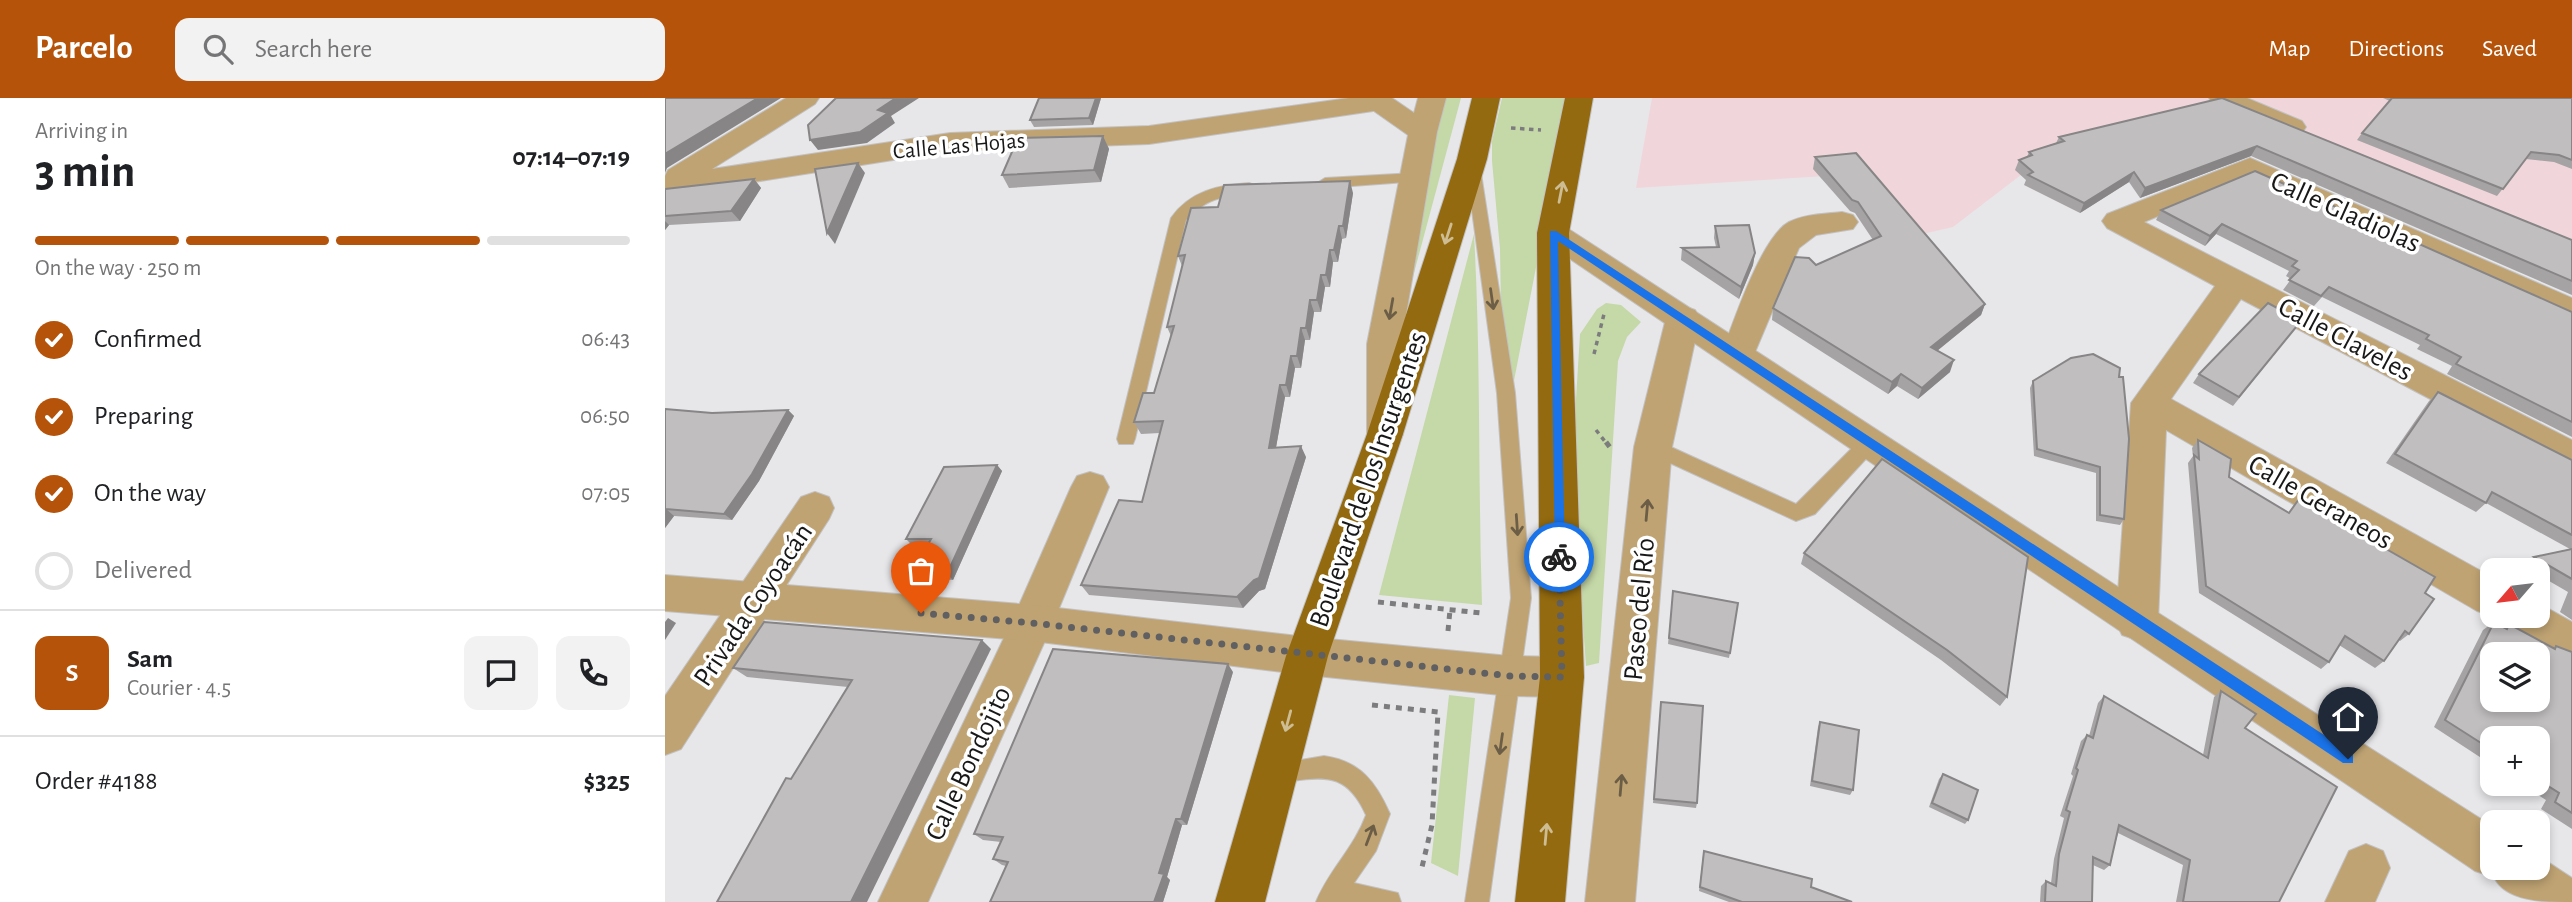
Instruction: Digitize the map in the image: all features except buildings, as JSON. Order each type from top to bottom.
[{"type":"main road","name":"Boulevard de los Insurgentes","points":[[1240,902],[1307,656],[1385,434],[1472,159],[1486,98]]},
{"type":"main road","points":[[1540,902],[1562,677],[1553,233],[1579,98]]},
{"type":"street","points":[[665,186],[805,98]]},
{"type":"street","points":[[1385,434],[1384,344],[1423,132],[1432,98]]},
{"type":"street","points":[[2223,98],[2313,136]]},
{"type":"street","points":[[1377,100],[1423,132]]},
{"type":"street","name":"Calle Las Hojas","points":[[665,186],[950,142],[1149,135],[1377,100]]},
{"type":"street","name":"Calle Gladiolas","points":[[2118,221],[2250,167],[2572,313]]},
{"type":"street","name":"Calle Claveles","points":[[2118,221],[2572,457]]},
{"type":"street","points":[[1738,355],[1775,265],[1793,234],[1806,227],[1842,222]]},
{"type":"street","points":[[1553,233],[2137,622],[2480,846]]},
{"type":"street","points":[[2137,622],[2150,403],[2235,281]]},
{"type":"street","name":"Paseo del Río","points":[[1610,902],[1653,447],[1683,318]]},
{"type":"street","name":"Calle Geraneos","points":[[2150,403],[2480,591]]},
{"type":"street","name":"Calle Bondojito","points":[[903,902],[1032,623],[1090,487]]},
{"type":"street","name":"Privada Coyoacán","points":[[665,734],[815,508]]},
{"type":"street","points":[[665,593],[1032,623],[1307,656],[1510,676],[1562,677]]},
{"type":"street","points":[[2544,628],[2572,644]]},
{"type":"street","points":[[2532,880],[2565,902]]},
{"type":"lane","points":[[1472,159],[1506,393],[1521,598],[1478,902]]},
{"type":"lane","points":[[1307,184],[1415,178]]},
{"type":"lane","points":[[1126,439],[1179,218],[1193,202],[1215,190],[1268,187]]},
{"type":"lane","points":[[1653,447],[1797,513],[1808,508],[1869,443]]},
{"type":"lane","points":[[1273,774],[1322,765],[1348,773],[1369,791],[1378,814],[1369,843],[1331,897]]},
{"type":"lane","points":[[1331,897],[1389,902]]},
{"type":"path","points":[[1508,128],[1549,131]]},
{"type":"path","points":[[1593,363],[1604,314]]},
{"type":"path","points":[[1589,421],[1612,449],[1611,462]]},
{"type":"path","points":[[1378,602],[1481,614]]},
{"type":"path","points":[[1448,631],[1450,610]]},
{"type":"path","points":[[1371,704],[1438,712],[1432,825],[1422,867]]},
{"type":"shaded area","points":[[1652,98],[2572,98],[2572,242],[2249,109],[2038,162],[1953,227],[1914,236],[1858,174],[1636,188]]},
{"type":"green space","points":[[1439,98],[1461,98],[1407,299]]},
{"type":"green space","points":[[1502,98],[1569,98],[1512,391],[1501,311],[1500,249],[1492,161],[1492,141]]},
{"type":"green space","points":[[1474,234],[1482,605],[1379,595]]},
{"type":"green space","points":[[1606,303],[1621,305],[1641,322],[1627,337],[1618,361],[1599,663],[1586,666],[1575,415],[1580,334],[1597,309]]},
{"type":"green space","points":[[1449,695],[1475,698],[1458,876],[1431,863]]},
{"type":"way so far","points":[[921,613],[1032,623],[1307,656],[1510,676],[1562,677],[1559,557]]},
{"type":"route","points":[[1559,557],[1553,233],[2137,622],[2348,759]]}]
